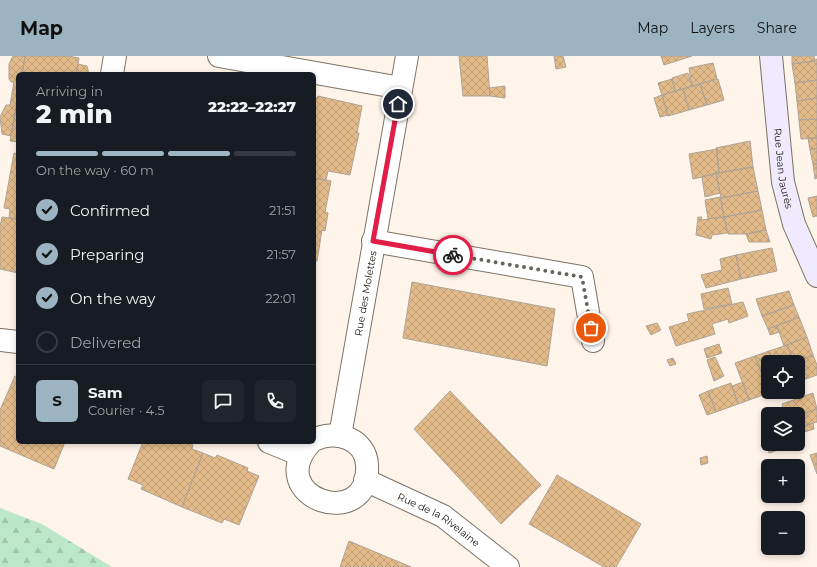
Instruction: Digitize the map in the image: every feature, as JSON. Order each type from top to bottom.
[{"type":"street","points":[[112,72],[115,56]]},
{"type":"street","points":[[219,56],[261,69],[283,72]]},
{"type":"street","name":"Rue des Molettes","points":[[340,436],[373,241],[407,56]]},
{"type":"street","name":"Rue Jean Jaurès","points":[[771,56],[783,182],[794,224],[817,276]]},
{"type":"street","points":[[316,77],[400,88]]},
{"type":"street","points":[[373,241],[582,277],[593,340]]},
{"type":"street","points":[[0,340],[16,342]]},
{"type":"street","points":[[290,444],[309,446],[298,471],[301,482],[306,491],[315,499],[326,503],[337,503],[348,500],[357,494],[368,474],[367,462],[363,451],[355,442],[340,436],[322,436],[316,441]]},
{"type":"street","name":"Rue de la Rivelaine","points":[[365,480],[443,516],[508,567]]},
{"type":"green space","points":[[0,508],[42,524],[112,567],[0,567]]},
{"type":"building","points":[[13,56],[25,56],[22,72],[16,72],[16,108],[11,136],[2,134],[0,117],[6,105],[10,105],[14,82],[11,82],[9,79],[9,64]]},
{"type":"building","points":[[25,56],[68,56],[79,58],[76,72],[22,72]]},
{"type":"building","points":[[459,56],[487,56],[490,96],[463,96]]},
{"type":"building","points":[[554,56],[563,56],[566,67],[556,69]]},
{"type":"building","points":[[661,56],[692,56],[664,65]]},
{"type":"building","points":[[792,56],[814,56],[815,61],[792,64]]},
{"type":"building","points":[[817,59],[817,80],[795,83],[792,64],[815,61]]},
{"type":"building","points":[[713,63],[717,79],[692,86],[689,68]]},
{"type":"building","points":[[78,64],[87,66],[88,72],[76,72]]},
{"type":"building","points":[[688,73],[692,86],[675,91],[672,78]]},
{"type":"building","points":[[672,79],[675,91],[662,95],[658,83]]},
{"type":"building","points":[[718,79],[724,100],[707,105],[700,84]]},
{"type":"building","points":[[817,80],[817,98],[797,101],[795,83]]},
{"type":"building","points":[[700,84],[707,105],[689,110],[683,89]]},
{"type":"building","points":[[505,86],[505,98],[490,96],[489,88]]},
{"type":"building","points":[[683,89],[689,110],[668,116],[662,95]]},
{"type":"building","points":[[662,95],[668,115],[660,117],[654,98]]},
{"type":"building","points":[[318,96],[362,106],[357,133],[359,133],[350,175],[328,171],[326,180],[316,178]]},
{"type":"building","points":[[817,98],[817,119],[799,120],[797,101]]},
{"type":"building","points":[[16,108],[16,142],[10,141]]},
{"type":"building","points":[[817,119],[817,138],[801,139],[799,120]]},
{"type":"building","points":[[808,138],[817,138],[817,148],[810,150]]},
{"type":"building","points":[[750,141],[753,167],[719,173],[716,148]]},
{"type":"building","points":[[817,148],[817,164],[813,164],[810,150]]},
{"type":"building","points":[[717,149],[719,173],[693,179],[689,154]]},
{"type":"building","points":[[14,153],[16,154],[16,219],[9,218],[10,209],[4,208]]},
{"type":"building","points":[[813,164],[817,164],[817,178],[815,179]]},
{"type":"building","points":[[753,167],[758,191],[721,198],[716,173]]},
{"type":"building","points":[[716,173],[720,193],[705,197],[702,177]]},
{"type":"building","points":[[316,178],[331,181],[325,212],[328,213],[325,231],[322,230],[317,261]]},
{"type":"building","points":[[758,191],[762,210],[724,217],[721,198]]},
{"type":"building","points":[[817,196],[817,216],[813,217],[808,198]]},
{"type":"building","points":[[720,197],[724,217],[708,219],[705,200]]},
{"type":"building","points":[[762,210],[766,230],[746,234],[728,234],[724,217]]},
{"type":"building","points":[[2,217],[16,219],[16,273],[0,269],[0,227]]},
{"type":"building","points":[[698,217],[702,217],[701,220],[724,217],[727,233],[712,235],[711,239],[696,235]]},
{"type":"building","points":[[766,230],[770,242],[749,242],[746,234]]},
{"type":"building","points":[[772,248],[777,271],[741,279],[736,255]]},
{"type":"building","points":[[736,255],[741,279],[706,288],[701,275],[722,270],[720,259]]},
{"type":"building","points":[[412,282],[555,309],[547,366],[403,338]]},
{"type":"building","points":[[728,288],[732,304],[704,309],[701,294]]},
{"type":"building","points":[[789,291],[794,305],[762,316],[756,299]]},
{"type":"building","points":[[743,302],[748,316],[729,323],[728,319],[712,324],[715,334],[676,346],[669,327],[689,321],[687,314]]},
{"type":"building","points":[[794,305],[799,317],[768,329],[762,316]]},
{"type":"building","points":[[799,317],[807,337],[784,346],[777,326]]},
{"type":"building","points":[[657,323],[661,330],[651,335],[646,326]]},
{"type":"building","points":[[777,326],[779,332],[770,335],[768,329]]},
{"type":"building","points":[[807,337],[813,355],[805,358],[805,355],[791,355],[787,345]]},
{"type":"building","points":[[719,344],[722,353],[707,358],[704,349]]},
{"type":"building","points":[[787,345],[791,355],[770,355],[769,351]]},
{"type":"building","points":[[769,351],[770,355],[761,355],[761,372],[755,356]]},
{"type":"building","points":[[813,355],[817,365],[817,375],[805,379],[805,358]]},
{"type":"building","points":[[755,356],[761,372],[761,396],[749,400],[735,363]]},
{"type":"building","points":[[715,357],[724,376],[714,381],[707,360]]},
{"type":"building","points":[[673,358],[676,364],[670,366],[667,360]]},
{"type":"building","points":[[16,376],[16,444],[64,444],[54,469],[0,446],[0,410]]},
{"type":"building","points":[[743,382],[749,400],[738,404],[732,386]]},
{"type":"building","points":[[731,383],[738,404],[716,412],[708,391]]},
{"type":"building","points":[[450,391],[541,485],[501,524],[414,429]]},
{"type":"building","points":[[708,391],[716,412],[707,415],[699,395]]},
{"type":"building","points":[[813,393],[817,409],[805,413],[805,407],[783,407],[782,404],[796,399],[805,399],[805,396]]},
{"type":"building","points":[[817,409],[817,422],[805,426],[805,413]]},
{"type":"building","points":[[813,423],[814,429],[805,432],[805,426]]},
{"type":"building","points":[[142,444],[191,444],[193,445],[192,449],[203,453],[182,507],[141,489],[143,485],[128,479]]},
{"type":"building","points":[[203,453],[215,458],[217,455],[248,468],[247,471],[259,476],[239,525],[224,519],[222,523],[182,507]]},
{"type":"building","points":[[817,453],[817,474],[810,455]]},
{"type":"building","points":[[707,456],[708,463],[701,465],[700,458]]},
{"type":"building","points":[[557,475],[641,524],[616,567],[604,567],[529,524]]},
{"type":"building","points":[[349,541],[411,567],[340,567]]},
{"type":"way so far","points":[[453,255],[582,277],[591,328]]},
{"type":"route","points":[[398,104],[373,241],[453,255]]}]
